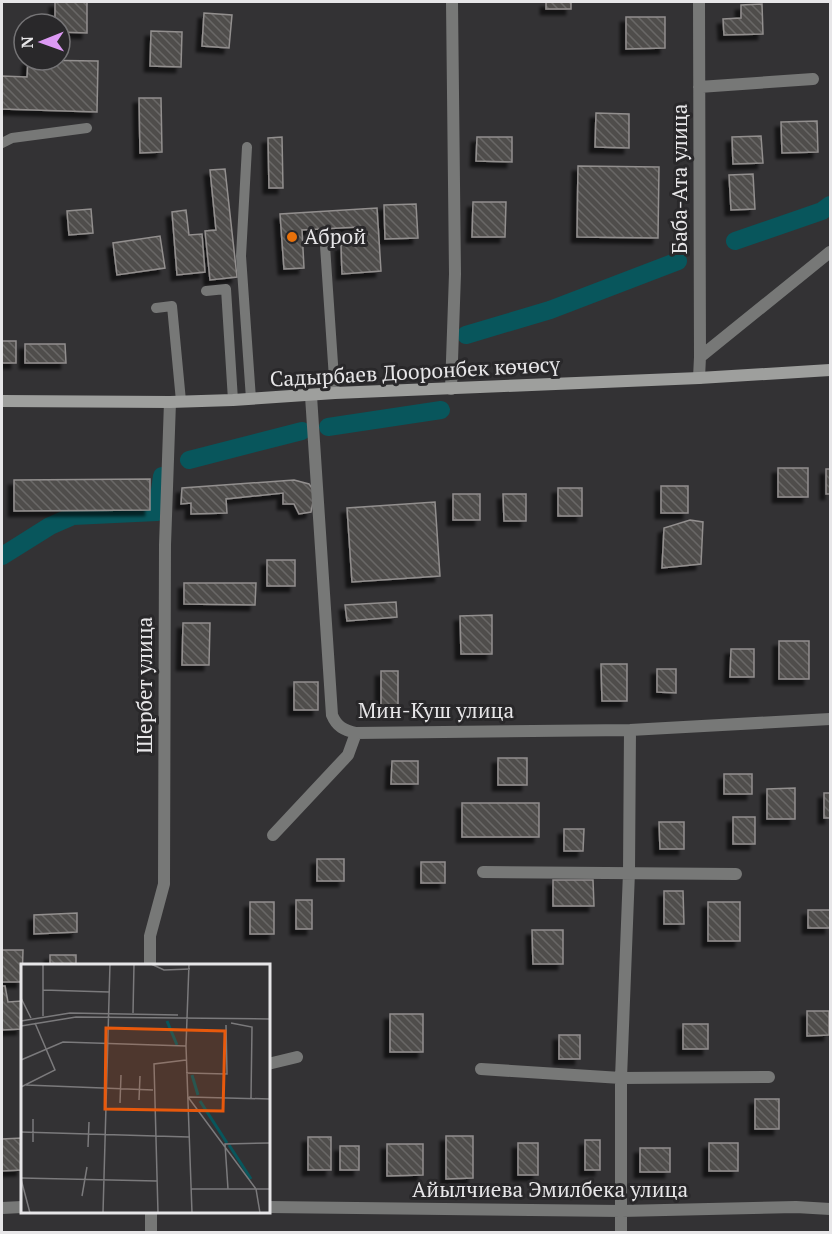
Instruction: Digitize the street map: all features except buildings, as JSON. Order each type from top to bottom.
[{"type":"main road","name":"Садырбаев Дооронбек көчөсү","points":[[2,401],[233,400],[334,393],[699,378],[831,370]]},
{"type":"street","points":[[452,2],[456,274],[452,389]]},
{"type":"street","name":"Баба-Ата улица","points":[[699,2],[699,378]]},
{"type":"street","points":[[699,87],[813,79]]},
{"type":"street","points":[[700,357],[831,252]]},
{"type":"street","name":"Мин-Куш улица","points":[[311,396],[332,715],[336,724],[344,730],[356,733],[630,730],[831,719]]},
{"type":"street","name":"Шербет улица","points":[[150,964],[150,936],[164,884],[165,545],[176,402]]},
{"type":"street","points":[[621,1233],[621,1078],[629,872],[630,730]]},
{"type":"street","points":[[273,836],[348,755],[356,733]]},
{"type":"street","points":[[483,872],[736,874]]},
{"type":"street","points":[[270,1064],[297,1057]]},
{"type":"street","points":[[482,1069],[621,1078],[769,1077]]},
{"type":"street","points":[[2,1208],[21,1207]]},
{"type":"street","name":"Айылчиева Эмилбека улица","points":[[270,1207],[621,1211],[796,1207],[831,1209]]},
{"type":"street","points":[[151,1213],[151,1233]]},
{"type":"lane","points":[[2,143],[12,138],[87,128]]},
{"type":"lane","points":[[247,147],[241,256],[251,399]]},
{"type":"lane","points":[[325,246],[334,393]]},
{"type":"lane","points":[[206,291],[226,289],[233,400]]},
{"type":"lane","points":[[156,308],[172,306],[176,402]]},
{"type":"waterway","points":[[735,241],[822,211],[830,205]]},
{"type":"waterway","points":[[466,335],[550,310],[678,261]]},
{"type":"waterway","points":[[328,427],[441,410]]},
{"type":"waterway","points":[[189,460],[302,431]]},
{"type":"waterway","points":[[2,556],[50,526],[73,516],[157,512],[162,476]]},
{"type":"place","name":"Аброй","points":[[292,237]]}]
